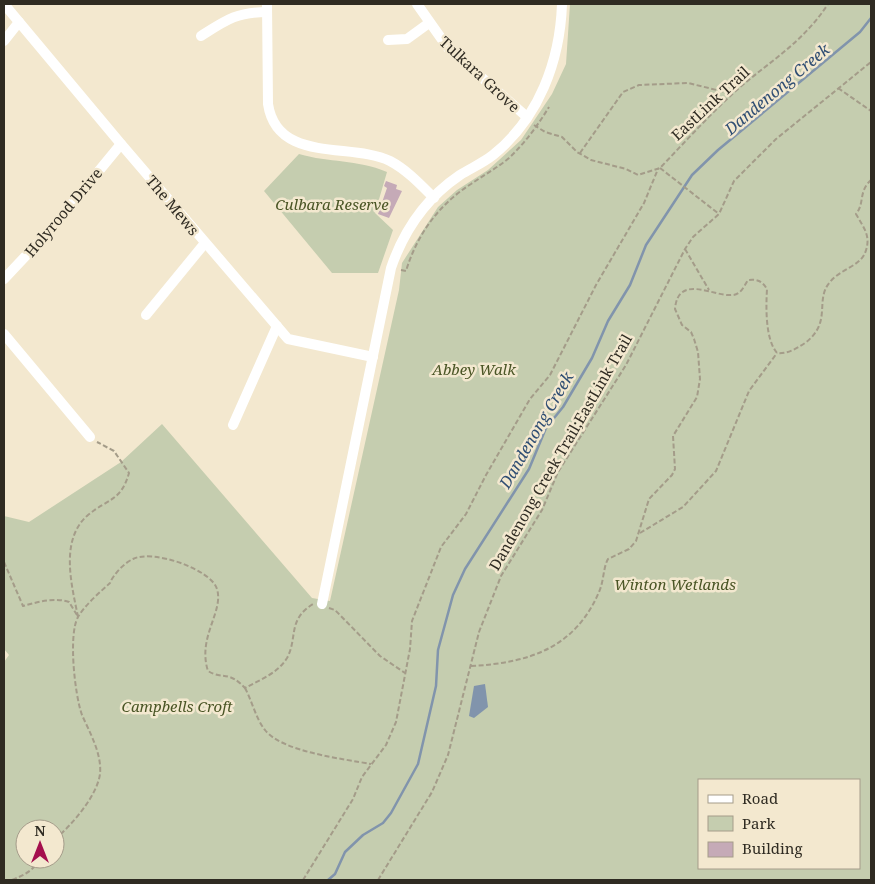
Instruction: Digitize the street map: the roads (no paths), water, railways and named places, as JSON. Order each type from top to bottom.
[{"type":"street","name":"The Mews","points":[[4,4],[288,339],[373,357]]},
{"type":"street","name":"Tulkara Grove","points":[[418,4],[429,23],[448,48],[527,117]]},
{"type":"street","points":[[322,604],[391,268],[398,246],[408,228],[434,198],[461,175],[493,155],[527,117],[540,96],[553,63],[560,34],[562,4]]},
{"type":"street","points":[[201,36],[232,16],[267,8],[268,104],[270,116],[278,128],[292,139],[316,149],[364,152],[390,160],[412,175],[434,198]]},
{"type":"street","points":[[4,41],[19,22]]},
{"type":"street","points":[[388,40],[407,39],[429,23]]},
{"type":"street","name":"Holyrood Drive","points":[[4,278],[52,228],[121,144]]},
{"type":"street","points":[[146,314],[205,243]]},
{"type":"street","points":[[233,425],[277,326]]},
{"type":"street","points":[[4,334],[90,437]]},
{"type":"water","points":[[485,684],[488,707],[474,718],[469,716],[474,686]]},
{"type":"waterway","name":"Dandenong Creek","points":[[328,880],[335,874],[345,852],[363,835],[383,823],[391,813],[418,764],[436,686],[438,650],[453,595],[465,569],[529,469],[546,428],[563,407],[592,358],[608,321],[630,285],[646,245],[692,175],[718,150],[860,32],[871,18]]},
{"type":"park label","name":"Culbara Reserve","points":[[332,204]]},
{"type":"park label","name":"Abbey Walk","points":[[474,369]]},
{"type":"park label","name":"Winton Wetlands","points":[[675,584]]},
{"type":"park label","name":"Campbells Croft","points":[[177,706]]}]
